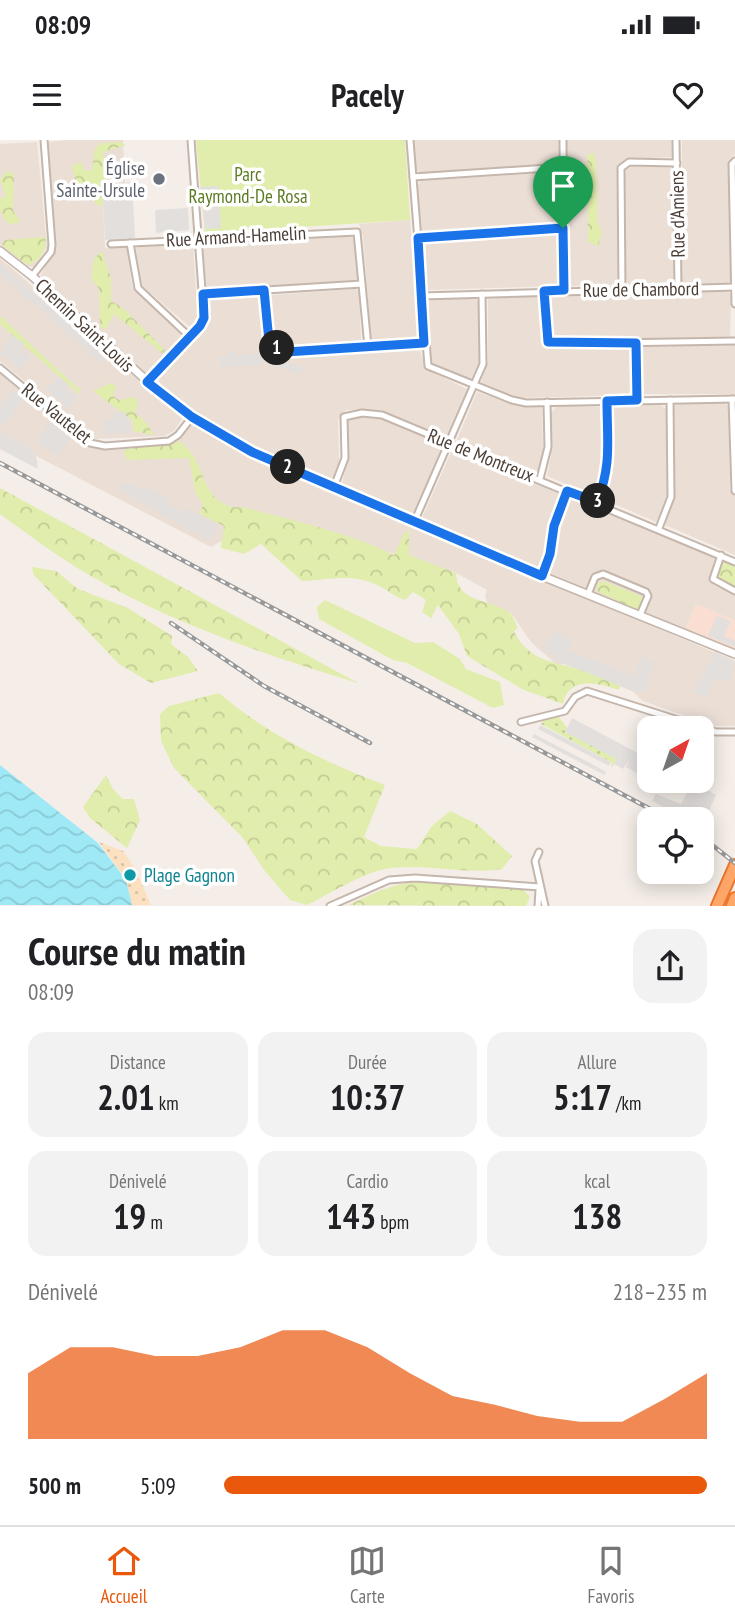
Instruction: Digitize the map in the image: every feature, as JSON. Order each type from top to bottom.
[{"type":"highway","points":[[717,905],[735,865]]},
{"type":"highway","points":[[732,905],[735,898]]},
{"type":"street","points":[[32,276],[51,252],[52,245],[44,140]]},
{"type":"street","points":[[147,382],[203,322],[191,140]]},
{"type":"street","points":[[410,140],[424,343],[428,366],[512,400],[547,402],[733,399],[735,491]]},
{"type":"street","points":[[563,140],[564,290]]},
{"type":"street","name":"Rue d'Amiens","points":[[676,140],[678,288]]},
{"type":"street","points":[[735,161],[735,304]]},
{"type":"street","points":[[622,290],[621,168],[629,162],[677,163]]},
{"type":"street","points":[[413,177],[563,167]]},
{"type":"street","points":[[418,238],[563,228]]},
{"type":"street","name":"Rue Armand-Hamelin","points":[[111,244],[352,230],[358,234],[362,284]]},
{"type":"street","points":[[130,243],[138,288],[190,337]]},
{"type":"street","name":"Chemin Saint-Louis","points":[[0,251],[32,276],[147,382],[192,417],[252,452],[542,576],[735,654]]},
{"type":"street","points":[[203,294],[362,284],[368,347]]},
{"type":"street","name":"Rue de Chambord","points":[[421,296],[735,287]]},
{"type":"street","points":[[264,290],[269,341],[286,352],[424,343]]},
{"type":"street","points":[[544,291],[548,342],[735,341]]},
{"type":"street","points":[[415,520],[484,359],[482,294]]},
{"type":"street","points":[[636,343],[637,400]]},
{"type":"street","name":"Rue Vautelet","points":[[0,368],[40,399],[80,436],[99,446],[169,441],[178,435],[192,417]]},
{"type":"street","points":[[659,528],[671,497],[670,400]]},
{"type":"street","points":[[597,502],[608,469],[607,401]]},
{"type":"street","points":[[541,479],[548,447],[547,402]]},
{"type":"street","name":"Rue de Montreux","points":[[334,487],[345,458],[342,421],[347,415],[382,415],[597,502],[735,562]]},
{"type":"street","points":[[542,576],[550,554],[554,526],[567,491]]},
{"type":"street","points":[[721,555],[713,579],[735,591]]},
{"type":"street","points":[[588,594],[595,577],[603,573],[646,592],[648,596],[640,615]]},
{"type":"street","points":[[522,722],[565,711],[575,697],[587,691],[716,732],[735,732]]},
{"type":"street","points":[[538,852],[535,861],[545,905]]},
{"type":"street","points":[[330,905],[389,880],[415,878],[540,887]]},
{"type":"street","points":[[538,905],[540,887]]},
{"type":"shaded area","points":[[123,140],[125,183],[102,185],[105,248],[127,248],[132,286],[183,337],[150,372],[144,374],[40,277],[55,247],[48,142]]},
{"type":"shaded area","points":[[414,140],[559,140],[559,160],[555,164],[420,173],[416,169]]},
{"type":"shaded area","points":[[567,140],[672,140],[672,157],[626,159],[617,165],[618,281],[615,285],[572,286],[569,282]]},
{"type":"shaded area","points":[[682,140],[735,140],[735,154],[728,161],[731,280],[728,283],[686,284],[682,281]]},
{"type":"shaded area","points":[[37,142],[47,247],[34,267],[28,266],[0,245],[0,144]]},
{"type":"shaded area","points":[[668,166],[673,171],[674,281],[670,284],[629,285],[626,280],[625,170],[629,167]]},
{"type":"shaded area","points":[[556,172],[560,178],[560,221],[557,225],[425,233],[421,231],[417,186],[421,181]]},
{"type":"shaded area","points":[[132,182],[135,238],[105,240],[102,184]]},
{"type":"shaded area","points":[[219,186],[221,228],[205,229],[200,187]]},
{"type":"shaded area","points":[[188,208],[189,230],[156,233],[155,210]]},
{"type":"shaded area","points":[[410,220],[419,338],[374,343],[371,340],[363,236],[359,224]]},
{"type":"shaded area","points":[[558,233],[559,286],[425,290],[421,246],[424,241]]},
{"type":"shaded area","points":[[349,234],[355,240],[356,281],[209,289],[206,287],[203,244],[206,242]]},
{"type":"shaded area","points":[[189,242],[193,246],[198,318],[191,328],[140,284],[136,249],[139,245]]},
{"type":"shaded area","points":[[0,258],[180,415],[182,419],[174,431],[164,436],[95,439],[0,361]]},
{"type":"shaded area","points":[[0,263],[105,356],[100,362],[0,274]]},
{"type":"shaded area","points":[[356,289],[359,292],[361,343],[287,348],[272,339],[269,298],[273,295]]},
{"type":"shaded area","points":[[728,291],[731,296],[730,337],[552,340],[549,337],[550,295]]},
{"type":"shaded area","points":[[257,295],[261,298],[264,341],[284,357],[420,350],[425,369],[467,389],[449,434],[444,436],[379,410],[346,410],[338,420],[339,463],[334,477],[328,480],[241,442],[163,391],[158,377],[206,326],[208,298]]},
{"type":"shaded area","points":[[536,295],[541,298],[542,340],[547,347],[631,347],[631,395],[519,398],[481,382],[488,361],[488,299]]},
{"type":"shaded area","points":[[474,298],[479,302],[480,360],[471,379],[430,362],[426,303],[433,299]]},
{"type":"shaded area","points":[[12,335],[24,344],[20,349],[30,358],[21,370],[0,353]]},
{"type":"shaded area","points":[[735,345],[735,394],[642,394],[641,347]]},
{"type":"shaded area","points":[[237,351],[238,355],[262,354],[305,368],[299,375],[262,361],[260,365],[221,367],[219,357]]},
{"type":"shaded area","points":[[0,374],[91,448],[110,450],[162,447],[179,440],[190,425],[196,426],[259,461],[735,661],[735,726],[714,726],[714,716],[685,716],[643,701],[632,691],[564,664],[557,665],[531,642],[511,613],[488,604],[485,597],[487,590],[454,572],[266,515],[211,547],[0,437]]},
{"type":"shaded area","points":[[58,376],[68,384],[65,388],[77,397],[68,408],[47,390]]},
{"type":"shaded area","points":[[12,389],[24,397],[5,424],[0,421],[0,407]]},
{"type":"shaded area","points":[[477,392],[518,406],[542,407],[543,451],[538,472],[457,440]]},
{"type":"shaded area","points":[[677,403],[725,403],[728,406],[730,490],[735,497],[735,555],[665,525],[675,495],[674,406]]},
{"type":"shaded area","points":[[615,404],[660,404],[666,409],[667,496],[656,522],[603,499],[613,466],[612,408]]},
{"type":"shaded area","points":[[558,405],[604,407],[605,465],[595,496],[547,476],[551,455],[551,413]]},
{"type":"shaded area","points":[[126,412],[126,419],[130,419],[131,432],[104,434],[102,420],[113,419],[113,413]]},
{"type":"shaded area","points":[[358,417],[383,419],[443,445],[414,512],[409,514],[342,484],[349,451],[347,421]]},
{"type":"shaded area","points":[[49,423],[71,437],[58,456],[37,442]]},
{"type":"shaded area","points":[[0,432],[29,447],[36,455],[38,469],[0,449]]},
{"type":"shaded area","points":[[453,448],[560,494],[549,527],[544,560],[538,569],[422,518]]},
{"type":"shaded area","points":[[127,482],[145,492],[148,488],[170,499],[168,504],[183,512],[186,508],[218,526],[210,541],[118,490]]},
{"type":"shaded area","points":[[573,497],[713,555],[715,558],[709,579],[715,586],[735,595],[735,621],[696,604],[685,630],[549,574],[556,532],[568,499]]},
{"type":"shaded area","points":[[696,604],[735,621],[735,650],[685,630]]},
{"type":"shaded area","points":[[717,616],[731,621],[724,636],[735,641],[735,647],[708,636]]},
{"type":"shaded area","points":[[555,631],[572,639],[568,650],[634,676],[642,656],[655,662],[644,691],[633,691],[563,663],[543,647]]},
{"type":"shaded area","points":[[715,652],[735,661],[729,681],[715,679],[707,696],[693,693]]},
{"type":"shaded area","points":[[572,718],[637,753],[637,773],[626,767],[630,759],[623,769],[614,764],[616,759],[565,732]]},
{"type":"shaded area","points":[[540,725],[611,762],[609,766],[538,729]]},
{"type":"shaded area","points":[[534,734],[606,772],[604,775],[532,737]]},
{"type":"shaded area","points":[[686,793],[716,795],[711,807],[663,807],[652,801],[656,794],[681,804]]},
{"type":"green space","name":"Parc Raymond-De Rosa","points":[[196,140],[405,140],[410,220],[205,233]]},
{"type":"green space","points":[[120,142],[126,145],[103,152],[107,178],[102,185],[103,202],[100,207],[95,203],[93,183],[76,185],[72,165],[82,163],[84,171],[92,170],[95,148],[101,143]]},
{"type":"green space","points":[[593,152],[596,160],[598,223],[602,232],[598,246],[588,242],[587,156]]},
{"type":"green space","points":[[7,171],[14,174],[13,211],[21,222],[12,224],[5,221],[0,210],[0,198],[6,197],[0,180]]},
{"type":"green space","points":[[46,237],[42,255],[27,265],[2,245],[5,240]]},
{"type":"green space","points":[[102,251],[111,279],[111,301],[122,307],[165,350],[162,353],[114,314],[105,330],[100,326],[99,289],[91,278],[94,259]]},
{"type":"green space","points":[[0,316],[80,390],[79,394],[0,324]]},
{"type":"green space","points":[[111,383],[116,387],[113,396],[119,400],[135,397],[138,402],[135,413],[147,423],[154,435],[133,431],[132,420],[93,391]]},
{"type":"green space","points":[[178,441],[193,455],[216,498],[227,506],[247,508],[324,529],[394,555],[409,529],[409,555],[456,573],[458,583],[468,595],[510,613],[518,628],[514,631],[530,651],[551,662],[621,685],[619,690],[603,685],[578,685],[566,695],[563,704],[524,690],[467,656],[459,634],[438,605],[431,618],[422,612],[426,600],[413,592],[405,600],[379,586],[356,579],[302,581],[261,544],[244,554],[221,548],[224,526],[200,514],[203,503],[196,495],[189,458],[127,460],[123,450]]},
{"type":"green space","points":[[0,488],[358,683],[220,637],[121,593],[66,561],[0,514]]},
{"type":"green space","points":[[724,561],[735,565],[735,587],[717,579]]},
{"type":"green space","points":[[32,567],[56,571],[78,589],[128,608],[172,636],[171,644],[188,657],[198,671],[151,683],[119,664],[33,574]]},
{"type":"green space","points":[[603,581],[643,597],[638,610],[598,592],[597,584]]},
{"type":"green space","points":[[325,600],[415,643],[433,642],[460,659],[466,669],[500,682],[504,705],[493,708],[407,663],[393,660],[319,619],[317,607]]},
{"type":"green space","points":[[219,693],[277,735],[340,767],[385,785],[364,837],[381,846],[417,849],[432,826],[450,811],[477,824],[512,856],[502,869],[488,871],[420,867],[381,870],[359,878],[307,905],[290,900],[264,870],[243,838],[174,768],[161,741],[160,714],[169,706]]},
{"type":"green space","points":[[559,717],[567,728],[565,732],[618,756],[612,767],[611,762],[541,724],[544,719]]},
{"type":"green space","points":[[106,775],[113,789],[123,799],[134,799],[140,820],[127,848],[90,818],[83,807]]},
{"type":"green space","points":[[421,882],[523,889],[530,897],[526,906],[349,905],[393,887]]},
{"type":"sand","name":"Plage Gagnon","points":[[99,842],[123,851],[136,870],[151,905],[132,905],[126,880]]},
{"type":"water","points":[[0,765],[98,843],[126,880],[132,905],[0,905]]},
{"type":"railway","points":[[0,463],[646,807]]},
{"type":"railway","points":[[171,623],[264,686],[370,743]]},
{"type":"railway","points":[[714,846],[735,863]]},
{"type":"place","name":"Église Sainte-Ursule","points":[[159,179]]},
{"type":"place","name":"Plage Gagnon","points":[[130,875]]},
{"type":"route","points":[[563,228],[564,290],[544,291],[548,342],[636,343],[637,400],[607,401],[607,476],[597,502],[567,491],[554,526],[550,554],[542,576],[252,452],[192,417],[147,382],[203,322],[203,294],[264,290],[269,341],[286,352],[424,343],[418,238],[563,228]]}]
